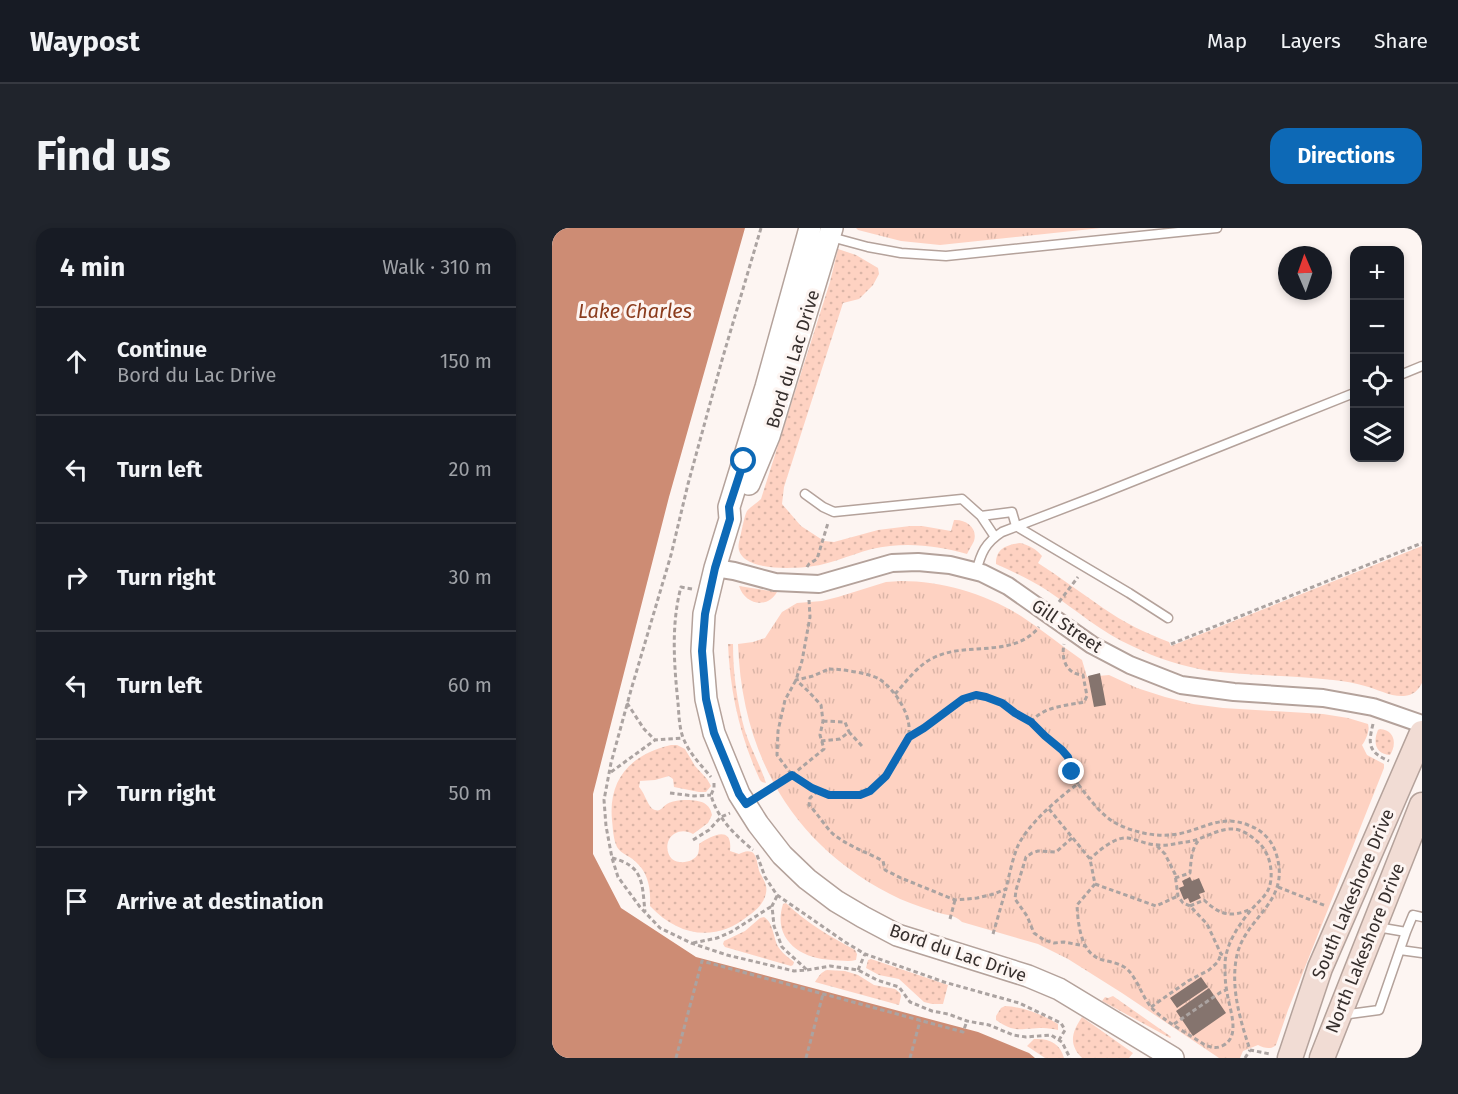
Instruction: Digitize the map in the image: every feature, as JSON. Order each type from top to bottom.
[{"type":"main road","name":"South Lakeshore Drive","points":[[1283,1057],[1422,733]]},
{"type":"main road","name":"North Lakeshore Drive","points":[[1322,1058],[1422,804]]},
{"type":"street","name":"Bord du Lac Drive","points":[[809,230],[766,387],[729,507],[730,519],[715,568],[705,614],[702,651],[706,699],[714,733],[739,794],[782,855],[836,902],[897,935],[1018,972],[1059,989],[1173,1058]]},
{"type":"street","name":"Bord du Lac Drive","points":[[730,519],[738,510],[769,436],[831,232]]},
{"type":"street","name":"Gill Street","points":[[715,568],[775,582],[819,584],[892,563],[918,562],[950,565],[976,572],[1008,586],[1092,645],[1130,665],[1181,685],[1234,692],[1323,698],[1373,707],[1422,724]]},
{"type":"lane","points":[[809,230],[831,232],[868,247],[901,253],[946,256],[1217,228]]},
{"type":"lane","points":[[1404,373],[1422,366]]},
{"type":"lane","points":[[976,572],[982,551],[1002,532],[1350,395]]},
{"type":"lane","points":[[805,494],[833,511],[962,499],[981,516],[995,537]]},
{"type":"lane","points":[[981,516],[1011,512],[1016,526],[1168,618]]},
{"type":"lane","points":[[1339,1015],[1379,1010],[1413,915],[1422,917]]},
{"type":"lane","points":[[1374,927],[1406,932]]},
{"type":"lane","points":[[1400,950],[1422,953]]},
{"type":"path","points":[[761,228],[700,439],[671,555],[627,703],[609,773],[604,800],[606,826],[618,877],[645,913],[660,928],[691,943],[727,955],[794,971],[830,966],[858,970],[877,980],[899,987],[910,1002],[967,1021],[989,1025],[1013,1035],[1026,1037],[1051,1035],[1062,1042],[1070,1058]]},
{"type":"path","points":[[806,569],[816,559],[833,511]]},
{"type":"path","points":[[1170,644],[1422,543]]},
{"type":"path","points":[[1059,602],[1085,567]]},
{"type":"path","points":[[809,598],[810,617],[802,661],[796,680],[785,700],[778,731],[777,755],[792,775],[818,791],[829,795],[845,796],[860,795],[870,791],[886,776],[909,737],[963,699],[976,695],[1002,703],[1031,722],[1062,750],[1068,757],[1078,784],[1101,812],[1112,821],[1150,834],[1176,835],[1214,822],[1238,821],[1256,828],[1269,840],[1276,850],[1280,871],[1278,887],[1249,929],[1237,954],[1234,982],[1250,1050],[1245,1058]]},
{"type":"path","points":[[896,694],[931,658],[952,650],[1001,648],[1023,641],[1041,625]]},
{"type":"path","points":[[1031,722],[1041,713],[1057,707],[1084,702],[1087,696],[1083,675],[1070,671],[1066,665],[1062,651],[1065,641]]},
{"type":"path","points":[[796,680],[829,669],[842,669],[878,678],[896,694],[908,718],[909,737]]},
{"type":"path","points":[[693,840],[710,830],[721,817],[792,775],[824,750],[820,735],[823,721],[821,705],[796,680]]},
{"type":"path","points":[[627,703],[644,729],[656,740]]},
{"type":"path","points":[[823,721],[845,722],[849,732],[862,746]]},
{"type":"path","points":[[1374,722],[1370,743],[1372,750],[1378,756],[1393,763]]},
{"type":"path","points":[[821,741],[840,739],[849,732]]},
{"type":"path","points":[[609,773],[656,740],[683,738]]},
{"type":"path","points":[[993,934],[1018,846],[1030,828],[1049,808],[1078,784]]},
{"type":"path","points":[[818,791],[810,798],[810,805],[824,824],[846,843],[883,861],[885,870],[955,900],[977,898],[1006,889]]},
{"type":"path","points":[[670,793],[694,796],[711,795]]},
{"type":"path","points":[[1049,808],[1090,859],[1095,884]]},
{"type":"path","points":[[1090,859],[1104,846],[1125,837],[1157,846],[1199,839],[1234,829],[1242,831],[1260,843],[1269,860],[1271,872],[1269,887],[1242,922],[1218,962],[1151,1007]]},
{"type":"path","points":[[1073,838],[1056,852],[1038,851],[1026,857],[1015,899],[1027,916],[1034,933],[1044,940],[1085,946]]},
{"type":"path","points":[[1175,878],[1190,873],[1195,845],[1199,839]]},
{"type":"path","points":[[1095,884],[1077,905],[1078,922],[1085,946],[1092,956],[1128,970],[1151,1007],[1205,1045],[1218,1048],[1226,1044],[1230,1041],[1233,1032],[1223,955],[1207,924],[1178,896],[1170,864],[1165,854],[1157,846]]},
{"type":"path","points":[[612,858],[631,865],[638,873],[642,885],[645,913]]},
{"type":"path","points":[[1095,884],[1156,906],[1178,896]]},
{"type":"path","points":[[1278,887],[1333,909]]},
{"type":"path","points":[[777,895],[772,906],[774,926],[782,947],[807,970]]},
{"type":"path","points":[[950,919],[955,900]]},
{"type":"path","points":[[1190,906],[1204,900],[1221,913],[1240,913],[1252,909]]},
{"type":"path","points":[[691,943],[717,938],[731,932],[772,906]]},
{"type":"path","points":[[858,970],[865,954]]},
{"type":"path","points":[[676,1058],[702,961],[963,1032],[967,1021]]},
{"type":"path","points":[[1174,1024],[1226,990]]},
{"type":"path","points":[[806,1058],[824,994]]},
{"type":"path","points":[[910,1058],[920,1021]]},
{"type":"path","points":[[1059,1040],[1065,1030]]},
{"type":"path","points":[[1250,1050],[1283,1057]]},
{"type":"green space","points":[[856,228],[1101,228],[940,245],[901,241]]},
{"type":"green space","points":[[838,249],[856,255],[878,268],[879,274],[873,285],[859,299],[843,303],[784,487],[782,504],[801,526],[824,541],[834,542],[878,530],[910,526],[951,531],[954,520],[963,521],[973,528],[975,536],[967,554],[929,546],[900,545],[872,549],[820,565],[784,568],[770,567],[746,560],[740,552],[739,542],[746,513],[761,499],[830,282]]},
{"type":"green space","points":[[1020,543],[1032,548],[1042,556],[1038,563],[1103,608],[1134,627],[1169,642],[1171,646],[1422,546],[1422,683],[1413,694],[1399,696],[1345,682],[1210,671],[1160,658],[1110,634],[1042,587],[996,564],[998,554],[1003,548]]},
{"type":"green space","points":[[886,582],[933,583],[964,590],[1008,608],[1082,660],[1087,677],[1109,675],[1137,688],[1193,704],[1323,714],[1368,724],[1367,735],[1362,745],[1367,755],[1384,764],[1384,768],[1276,1045],[1267,1048],[1258,1045],[1243,1051],[1240,1058],[1219,1058],[1122,993],[1068,959],[1038,944],[962,922],[956,917],[916,905],[890,894],[855,873],[825,849],[799,821],[778,791],[762,758],[750,722],[742,684],[738,644],[765,638],[782,612],[797,603],[822,601]]},
{"type":"green space","points":[[739,586],[777,592],[763,603],[751,601]]},
{"type":"green space","points":[[728,644],[733,644],[736,688],[745,731],[766,783],[760,780],[742,731],[731,679]]},
{"type":"green space","points":[[1380,729],[1392,735],[1394,746],[1390,755],[1381,752],[1376,747],[1376,734]]},
{"type":"green space","points":[[671,745],[685,749],[711,786],[706,792],[674,787],[673,779],[669,776],[640,781],[639,787],[648,803],[653,809],[660,810],[675,801],[696,801],[707,805],[712,815],[708,823],[693,834],[682,831],[671,836],[667,846],[672,859],[679,862],[690,861],[698,854],[699,844],[720,834],[725,835],[730,843],[730,851],[739,854],[748,851],[754,854],[766,884],[763,902],[757,909],[735,925],[723,930],[710,933],[697,932],[672,924],[661,916],[650,906],[650,892],[645,873],[637,863],[618,849],[615,841],[612,805],[619,780],[634,762],[657,749]]},
{"type":"green space","points":[[786,903],[810,923],[855,950],[856,960],[820,959],[809,956],[791,945],[782,927],[783,904]]},
{"type":"green space","points":[[764,917],[770,923],[779,948],[794,962],[793,965],[725,947],[723,944],[724,941],[745,931]]},
{"type":"green space","points":[[871,959],[948,985],[943,1004],[924,1002],[899,979],[879,975],[866,968],[868,960]]},
{"type":"green space","points":[[827,970],[845,971],[858,975],[874,985],[895,989],[901,996],[899,1005],[815,982]]},
{"type":"green space","points":[[1113,996],[1171,1037],[1102,1001],[1105,997]]},
{"type":"green space","points":[[1005,1006],[1025,1009],[1046,1017],[1058,1024],[1058,1030],[1009,1027],[996,1020],[1001,1008]]},
{"type":"green space","points":[[1082,1017],[1133,1053],[1129,1058],[1082,1058],[1075,1048],[1073,1038]]},
{"type":"green space","points":[[1034,1039],[1053,1042],[1060,1049],[1064,1058],[1045,1058],[1027,1046]]},
{"type":"water","name":"Lake Charles","points":[[552,228],[745,228],[669,497],[593,794],[593,854],[621,908],[696,957],[978,1032],[1029,1053],[1035,1058],[552,1058]]},
{"type":"building","points":[[1100,673],[1106,705],[1094,707],[1088,676]]},
{"type":"building","points":[[1190,877],[1192,881],[1199,878],[1205,892],[1199,894],[1201,898],[1190,903],[1188,898],[1184,900],[1179,888],[1184,886],[1182,881]]},
{"type":"building","points":[[1201,977],[1208,987],[1177,1008],[1170,998]]},
{"type":"building","points":[[1209,988],[1226,1013],[1193,1036],[1176,1011]]},
{"type":"route","points":[[744,461],[729,507],[730,519],[715,568],[705,614],[702,651],[706,699],[714,733],[739,794],[746,804],[792,775],[812,788],[829,795],[860,795],[870,791],[886,776],[909,737],[963,699],[976,695],[1002,703],[1031,722],[1068,757],[1072,772]]}]
